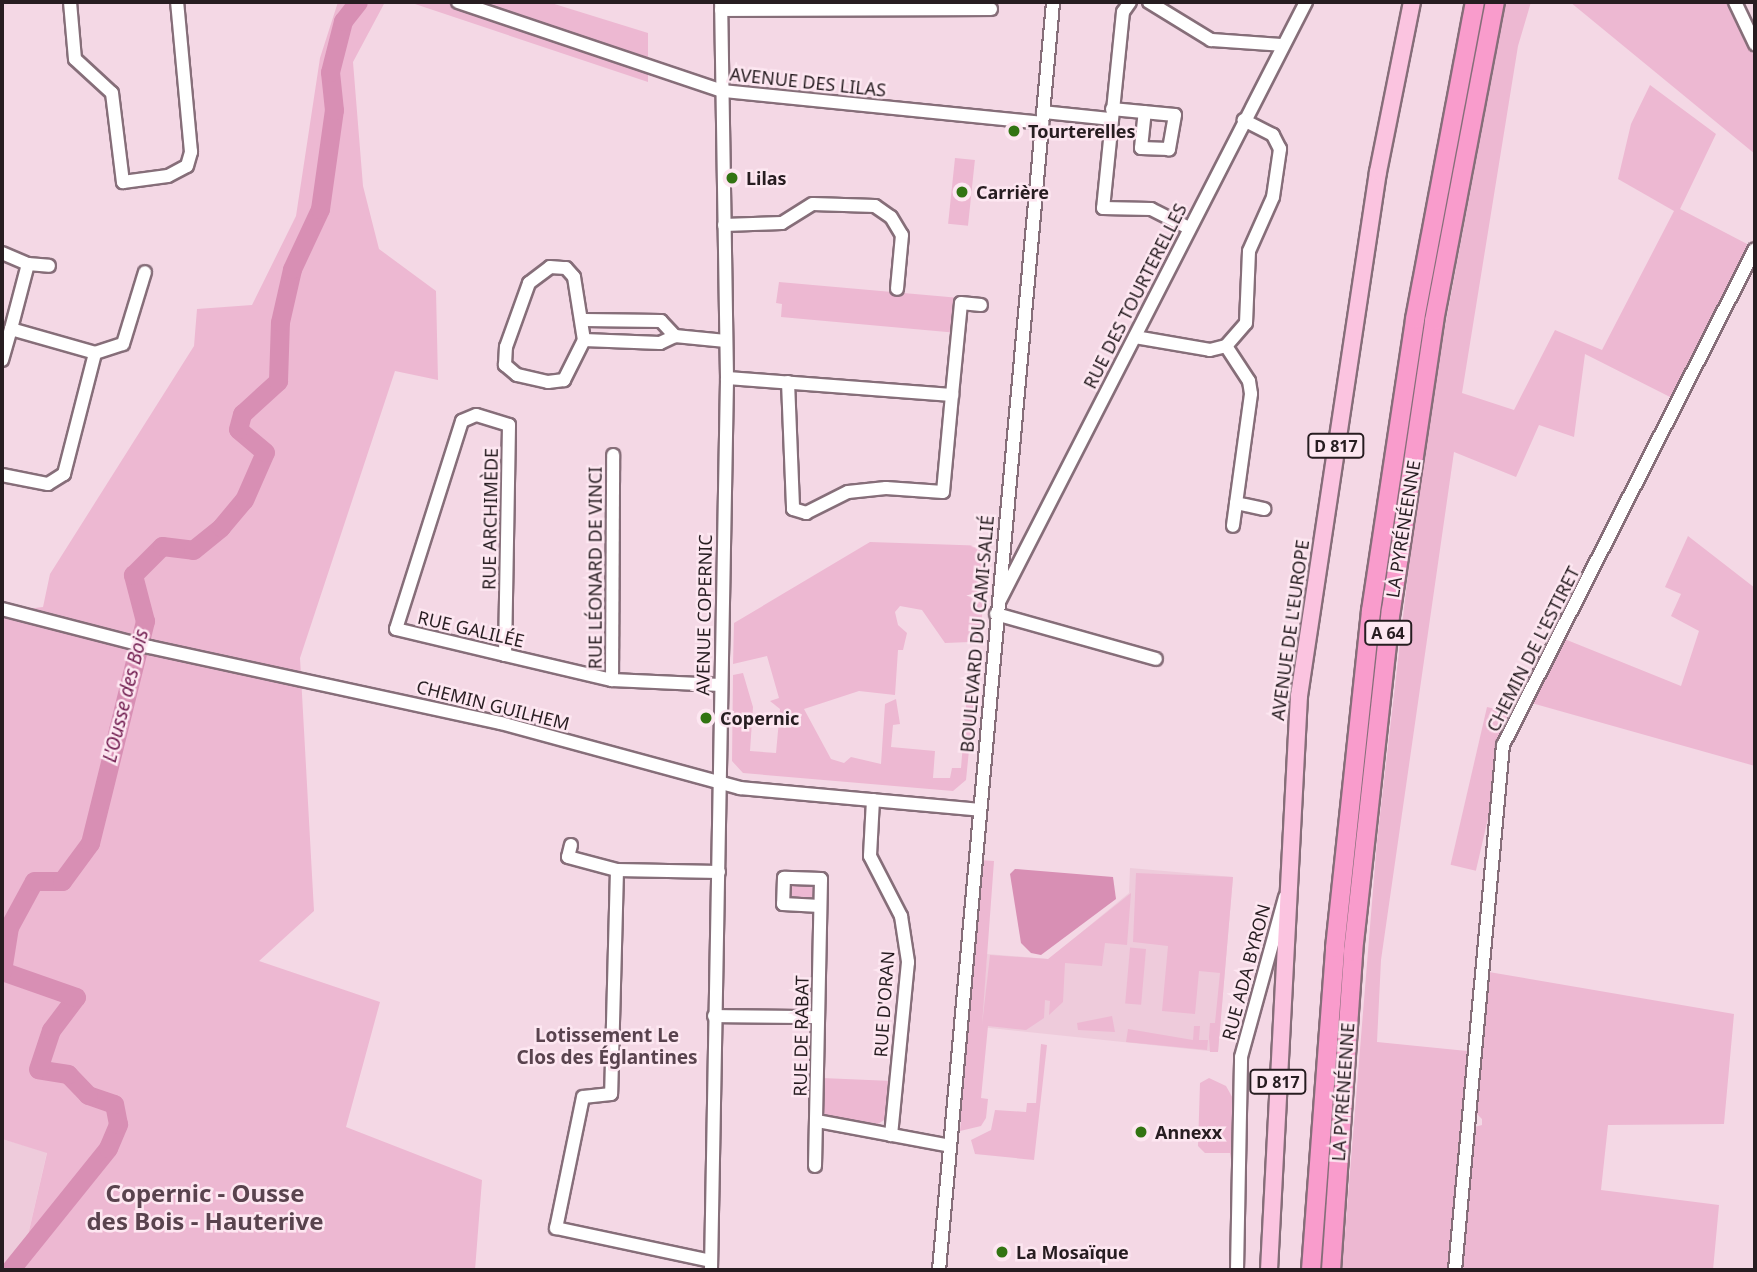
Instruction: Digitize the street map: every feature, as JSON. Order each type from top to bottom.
[{"type":"highway","name":"LA PYRÉNÉENNE","points":[[1311,1270],[1335,948],[1371,611],[1415,319],[1475,2]]},
{"type":"highway","name":"LA PYRÉNÉENNE","points":[[1331,1270],[1353,952],[1391,610],[1434,321],[1495,2]]},
{"type":"main road","name":"AVENUE DE L'EUROPE","points":[[1269,1270],[1294,741],[1307,630],[1378,172],[1412,2]]},
{"type":"street","points":[[70,2],[75,59],[112,93],[123,182],[178,173],[187,166],[191,152],[177,2]]},
{"type":"street","name":"AVENUE DES LILAS","points":[[458,2],[723,91],[1042,118],[1145,112]]},
{"type":"street","name":"BOULEVARD DU CAMI-SALIÉ","points":[[939,1270],[996,610],[1053,2]]},
{"type":"street","points":[[1130,2],[1123,12],[1103,208],[1151,209],[1189,228]]},
{"type":"street","points":[[1149,2],[1211,40],[1282,45]]},
{"type":"street","name":"RUE DES TOURTERELLES","points":[[996,610],[1306,2]]},
{"type":"street","points":[[1735,2],[1755,44]]},
{"type":"street","points":[[721,6],[969,6],[991,9]]},
{"type":"street","name":"AVENUE COPERNIC","points":[[711,1266],[727,378],[721,6]]},
{"type":"street","points":[[1136,337],[1181,348],[1226,346],[1246,323],[1249,251],[1273,197],[1280,149],[1273,135],[1244,120]]},
{"type":"street","points":[[724,225],[782,223],[813,204],[875,206],[891,217],[902,234],[897,289]]},
{"type":"street","name":"CHEMIN DE L'ESTIRET","points":[[1455,1270],[1503,745],[1755,249]]},
{"type":"street","points":[[2,253],[28,264],[48,265]]},
{"type":"street","points":[[2,360],[28,264]]},
{"type":"street","points":[[550,267],[566,268],[574,277],[584,320],[584,340],[564,380],[548,382],[517,375],[505,365],[517,314],[537,273],[550,267]]},
{"type":"street","points":[[11,329],[95,353],[123,344],[145,272]]},
{"type":"street","points":[[788,382],[793,509],[806,513],[848,492],[886,488],[943,492],[961,303],[981,305]]},
{"type":"street","points":[[584,320],[661,321],[675,336]]},
{"type":"street","points":[[584,340],[660,343],[675,336],[726,341]]},
{"type":"street","points":[[1226,346],[1249,381],[1251,394],[1233,526]]},
{"type":"street","points":[[2,475],[48,484],[64,474],[95,353]]},
{"type":"street","points":[[727,378],[952,395]]},
{"type":"street","name":"RUE GALILÉE","points":[[509,425],[476,415],[462,421],[396,629],[612,680],[720,685]]},
{"type":"street","name":"RUE ARCHIMÈDE","points":[[505,655],[509,425]]},
{"type":"street","name":"RUE LÉONARD DE VINCI","points":[[612,680],[614,455]]},
{"type":"street","points":[[1236,503],[1264,509]]},
{"type":"street","name":"CHEMIN GUILHEM","points":[[2,609],[149,647],[501,723],[719,782],[980,810]]},
{"type":"street","points":[[996,610],[1156,659]]},
{"type":"street","name":"RUE D'ORAN","points":[[873,800],[870,856],[901,916],[908,962],[891,1135]]},
{"type":"street","points":[[571,845],[568,857],[617,870],[719,872]]},
{"type":"street","points":[[617,870],[611,1094],[583,1097],[556,1228],[711,1266]]},
{"type":"street","name":"RUE ADA BYRON","points":[[1237,1270],[1241,1057],[1286,893]]},
{"type":"street","name":"RUE DE RABAT","points":[[815,1166],[820,906]]},
{"type":"street","points":[[714,1016],[818,1017]]},
{"type":"street","points":[[817,1121],[950,1146]]},
{"type":"shaded area","points":[[338,2],[385,2],[353,62],[363,186],[379,249],[436,291],[438,380],[395,371],[300,658],[314,911],[259,961],[380,1002],[346,1127],[482,1180],[475,1270],[20,1270],[47,1153],[2,1139],[2,612],[43,607],[50,574],[194,346],[197,309],[252,305],[296,216],[320,58]]},
{"type":"shaded area","points":[[409,2],[548,2],[648,33],[648,82]]},
{"type":"shaded area","points":[[1506,2],[1531,2],[1518,46],[1462,393],[1514,410],[1555,330],[1602,350],[1674,211],[1618,179],[1631,124],[1650,85],[1716,134],[1680,209],[1749,245],[1674,399],[1585,354],[1574,437],[1539,425],[1516,477],[1454,452],[1381,960],[1377,1042],[1467,1051],[1457,1162],[1467,1164],[1471,1128],[1482,1125],[1482,1119],[1473,1110],[1483,971],[1734,1014],[1724,1124],[1608,1125],[1601,1190],[1719,1205],[1713,1270],[1342,1270],[1377,841],[1412,539],[1443,337]]},
{"type":"shaded area","points":[[1570,2],[1727,2],[1755,58],[1755,154]]},
{"type":"shaded area","name":"Carrière","points":[[955,158],[975,160],[968,226],[948,224]]},
{"type":"shaded area","points":[[779,282],[960,298],[958,333],[781,317],[782,304],[776,303]]},
{"type":"shaded area","points":[[1688,536],[1755,588],[1755,766],[1528,702],[1562,638],[1681,686],[1699,631],[1671,616],[1681,594],[1665,587]]},
{"type":"shaded area","points":[[870,542],[989,546],[980,636],[970,642],[945,643],[922,610],[900,606],[895,612],[898,625],[907,633],[903,650],[898,650],[895,695],[859,691],[804,709],[831,759],[844,763],[851,757],[881,764],[885,704],[896,699],[900,724],[893,725],[891,747],[935,751],[933,778],[950,778],[952,768],[961,768],[969,670],[977,670],[966,780],[953,791],[743,773],[732,761],[733,675],[743,673],[753,707],[750,751],[776,753],[780,709],[770,701],[779,698],[767,656],[733,664],[734,623]]},
{"type":"shaded area","points":[[1487,707],[1512,713],[1476,871],[1451,865]]},
{"type":"shaded area","points":[[980,860],[994,861],[982,1025],[990,955],[1048,959],[1131,893],[1127,945],[1105,943],[1102,966],[1065,963],[1063,1002],[1049,1015],[1050,1001],[1045,1000],[1044,1018],[1026,1030],[988,1026],[981,1098],[988,1099],[986,1118],[981,1126],[960,1131],[961,1121],[957,1120]]},
{"type":"shaded area","points":[[1130,868],[1233,877],[1218,1052],[981,1027],[987,954],[1049,959],[1129,893]]},
{"type":"shaded area","points":[[1015,869],[1113,877],[1116,899],[1041,955],[1031,953],[1021,943],[1010,874]]},
{"type":"shaded area","points":[[1136,873],[1233,877],[1218,1052],[1210,1052],[1209,1037],[1210,1023],[1215,1023],[1220,973],[1199,971],[1195,1014],[1162,1011],[1168,946],[1133,942]]},
{"type":"shaded area","points":[[788,882],[814,882],[814,897],[788,897]]},
{"type":"shaded area","points":[[1130,948],[1146,949],[1141,1005],[1125,1003]]},
{"type":"shaded area","points":[[1112,1016],[1115,1032],[1078,1030],[1077,1023]]},
{"type":"shaded area","points":[[1194,1026],[1200,1026],[1199,1040],[1208,1040],[1207,1050],[1126,1042],[1128,1029],[1193,1040]]},
{"type":"shaded area","points":[[1041,1044],[1047,1045],[1034,1160],[975,1154],[971,1140],[991,1130],[995,1110],[1026,1112],[1027,1103],[1036,1103]]},
{"type":"shaded area","points":[[822,1078],[892,1081],[887,1118],[878,1124],[826,1116],[821,1109]]},
{"type":"shaded area","points":[[1209,1078],[1226,1086],[1235,1102],[1233,1172],[1230,1153],[1205,1153],[1198,1146],[1200,1083]]},
{"type":"shaded area","points":[[2,1139],[47,1152],[20,1270],[2,1270]]},
{"type":"waterway","name":"L'Ousse des Bois","points":[[10,1270],[108,1148],[118,1124],[114,1104],[88,1095],[68,1074],[38,1069],[51,1030],[76,997],[2,971],[9,927],[34,881],[62,881],[90,843],[145,621],[133,575],[162,546],[193,550],[221,527],[244,500],[265,452],[238,429],[242,414],[278,381],[280,322],[292,269],[320,209],[334,110],[330,72],[343,21],[358,2]]},
{"type":"place","name":"Tourterelles","points":[[1014,131]]},
{"type":"place","name":"Lilas","points":[[732,178]]},
{"type":"place","name":"Carrière","points":[[962,192]]},
{"type":"place","name":"Copernic","points":[[706,718]]},
{"type":"place","name":"Annexx","points":[[1141,1132]]},
{"type":"place","name":"La Mosaïque","points":[[1002,1252]]},
{"type":"district","name":"Lotissement Le Clos des Églantines","points":[[607,1047]]},
{"type":"district","name":"Copernic - Ousse des Bois - Hauterive","points":[[205,1207]]}]
